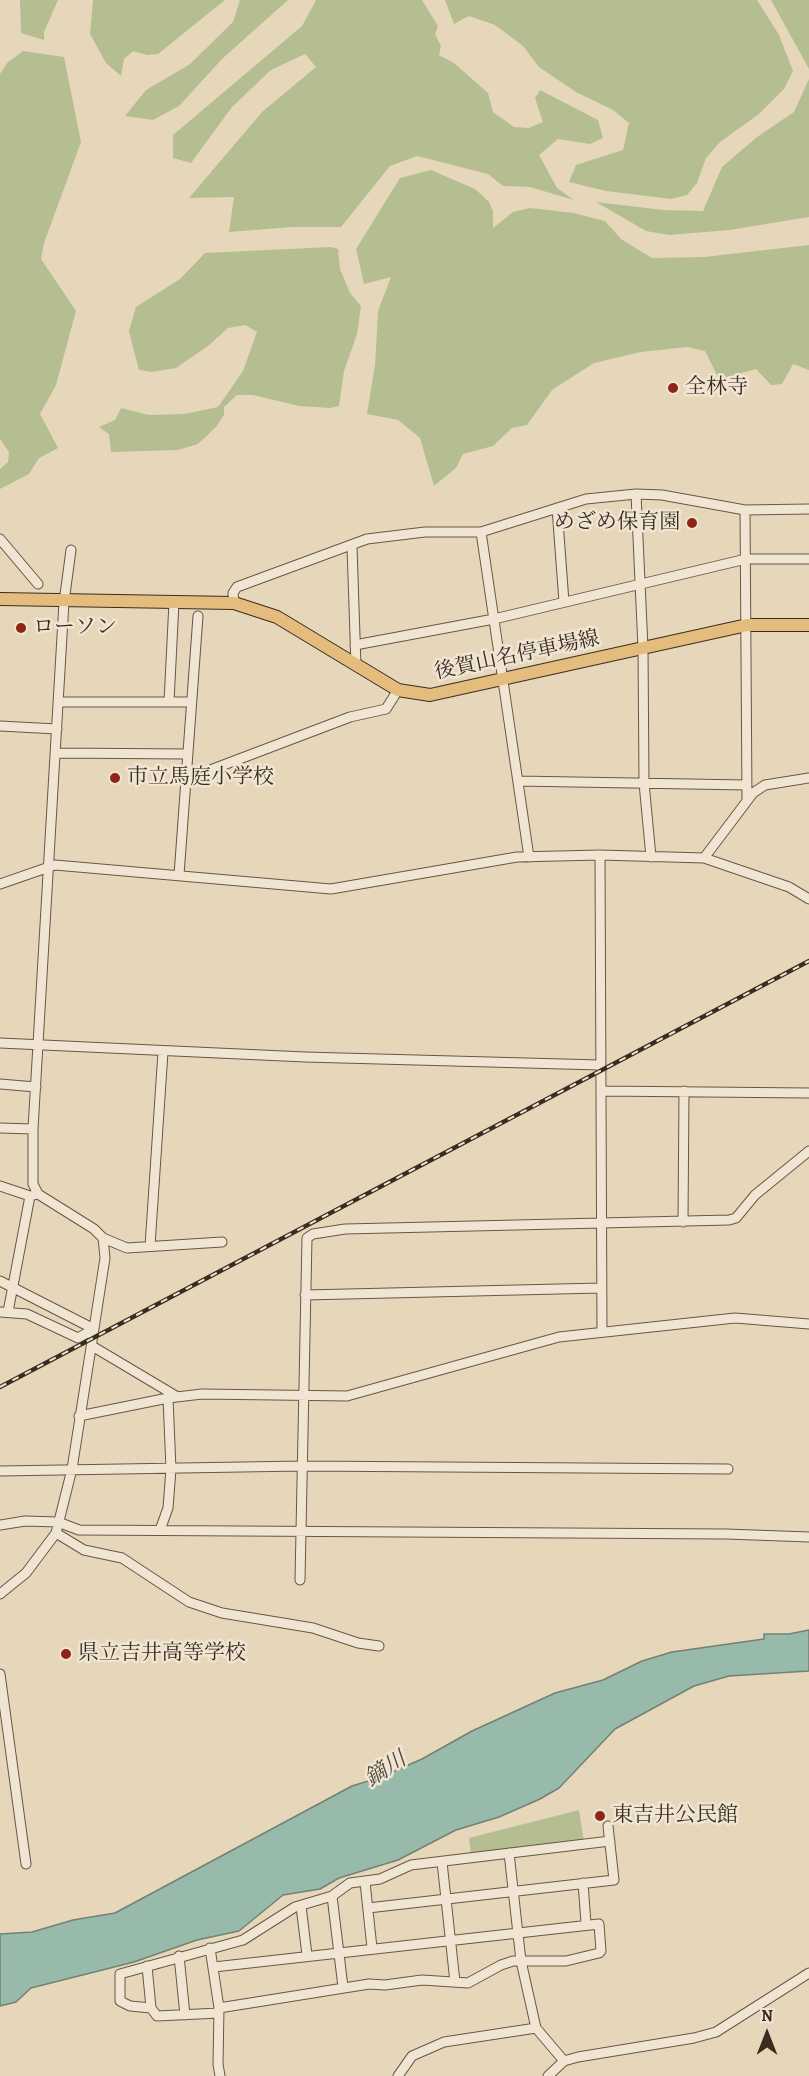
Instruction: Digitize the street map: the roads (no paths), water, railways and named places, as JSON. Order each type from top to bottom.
[{"type":"main road","name":"後賀山名停車場線","points":[[0,599],[64,602],[234,603],[277,617],[398,690],[430,695],[505,681],[747,626],[809,625]]},
{"type":"street","points":[[636,494],[643,648],[644,783],[651,857]]},
{"type":"street","points":[[234,603],[233,593],[237,587],[377,537],[425,532],[481,532],[586,499],[636,494],[662,495],[745,510],[809,509]]},
{"type":"street","points":[[556,508],[564,602]]},
{"type":"street","points":[[745,510],[747,626],[744,715],[747,800]]},
{"type":"street","points":[[481,532],[505,681],[529,857]]},
{"type":"street","points":[[0,539],[38,584]]},
{"type":"street","points":[[352,547],[356,666]]},
{"type":"street","points":[[71,550],[64,602],[60,702],[33,1129],[34,1195],[12,1289],[4,1312],[27,1314],[78,1338],[94,1329]]},
{"type":"street","points":[[355,645],[494,619],[746,559],[809,559]]},
{"type":"street","points":[[169,702],[174,602]]},
{"type":"street","points":[[179,875],[184,780],[198,616]]},
{"type":"street","points":[[184,780],[350,717],[386,708],[398,690]]},
{"type":"street","points":[[60,702],[191,702]]},
{"type":"street","points":[[0,726],[57,729]]},
{"type":"street","points":[[56,753],[187,754]]},
{"type":"street","points":[[704,858],[747,800],[765,785],[809,778]]},
{"type":"street","points":[[518,781],[746,785]]},
{"type":"street","points":[[0,884],[49,865],[331,889],[529,857],[600,855],[704,858],[789,886],[809,899]]},
{"type":"street","points":[[600,855],[602,1332]]},
{"type":"street","points":[[0,1043],[163,1052],[600,1065]]},
{"type":"street","points":[[150,1246],[163,1052]]},
{"type":"street","points":[[0,1084],[36,1086]]},
{"type":"street","points":[[601,1091],[809,1093]]},
{"type":"street","points":[[683,1222],[684,1091]]},
{"type":"street","points":[[0,1128],[33,1129]]},
{"type":"street","points":[[300,1580],[307,1238],[313,1234],[345,1229],[729,1221],[736,1218],[755,1195],[809,1151]]},
{"type":"street","points":[[0,1186],[34,1195],[94,1228],[103,1238],[127,1248],[222,1242]]},
{"type":"street","points":[[0,1594],[26,1573],[56,1533],[72,1469],[92,1346],[105,1258],[103,1238]]},
{"type":"street","points":[[0,1281],[94,1329]]},
{"type":"street","points":[[305,1295],[601,1288]]},
{"type":"street","points":[[80,1416],[172,1397],[202,1394],[303,1397],[358,1393],[559,1336],[735,1318],[809,1324]]},
{"type":"street","points":[[92,1346],[172,1397]]},
{"type":"street","points":[[160,1530],[168,1508],[172,1397]]},
{"type":"street","points":[[0,1471],[302,1466],[728,1469]]},
{"type":"street","points":[[0,1525],[20,1521],[58,1522],[79,1530],[714,1533],[809,1537]]},
{"type":"street","points":[[56,1533],[84,1550],[122,1558],[189,1602],[222,1613],[313,1628],[358,1643],[379,1646]]},
{"type":"street","points":[[0,1674],[26,1864]]},
{"type":"street","points":[[368,1908],[614,1880],[608,1826]]},
{"type":"street","points":[[151,2008],[120,2001],[120,1974],[243,1940],[301,1906],[332,1896],[350,1883],[380,1879],[411,1865],[610,1841]]},
{"type":"street","points":[[509,1853],[521,1961],[536,2028],[564,2061]]},
{"type":"street","points":[[442,1862],[455,1982]]},
{"type":"street","points":[[365,1882],[372,1948]]},
{"type":"street","points":[[582,1884],[586,1923]]},
{"type":"street","points":[[332,1896],[343,1987]]},
{"type":"street","points":[[301,1906],[307,1955]]},
{"type":"street","points":[[147,1966],[151,2008],[157,2016],[185,2015],[296,1998],[343,1987],[422,1980],[468,1983],[501,1965],[521,1961],[566,1961],[599,1953],[601,1952],[599,1924],[586,1923],[214,1967]]},
{"type":"street","points":[[210,1948],[219,2011],[220,2076]]},
{"type":"street","points":[[179,1956],[185,2015]]},
{"type":"street","points":[[548,2076],[564,2061],[716,2032],[809,1973]]},
{"type":"street","points":[[398,2076],[412,2055],[444,2042],[536,2028]]},
{"type":"railway","points":[[0,1387],[809,961]]},
{"type":"place","name":"全林寺","points":[[673,388]]},
{"type":"place","name":"めざめ保育園","points":[[692,523]]},
{"type":"place","name":"ローソン","points":[[21,628]]},
{"type":"place","name":"市立馬庭小学校","points":[[115,778]]},
{"type":"place","name":"県立吉井高等学校","points":[[66,1654]]},
{"type":"place","name":"東吉井公民館","points":[[600,1816]]},
{"type":"water label","name":"鏑川","points":[[386,1770]]}]
